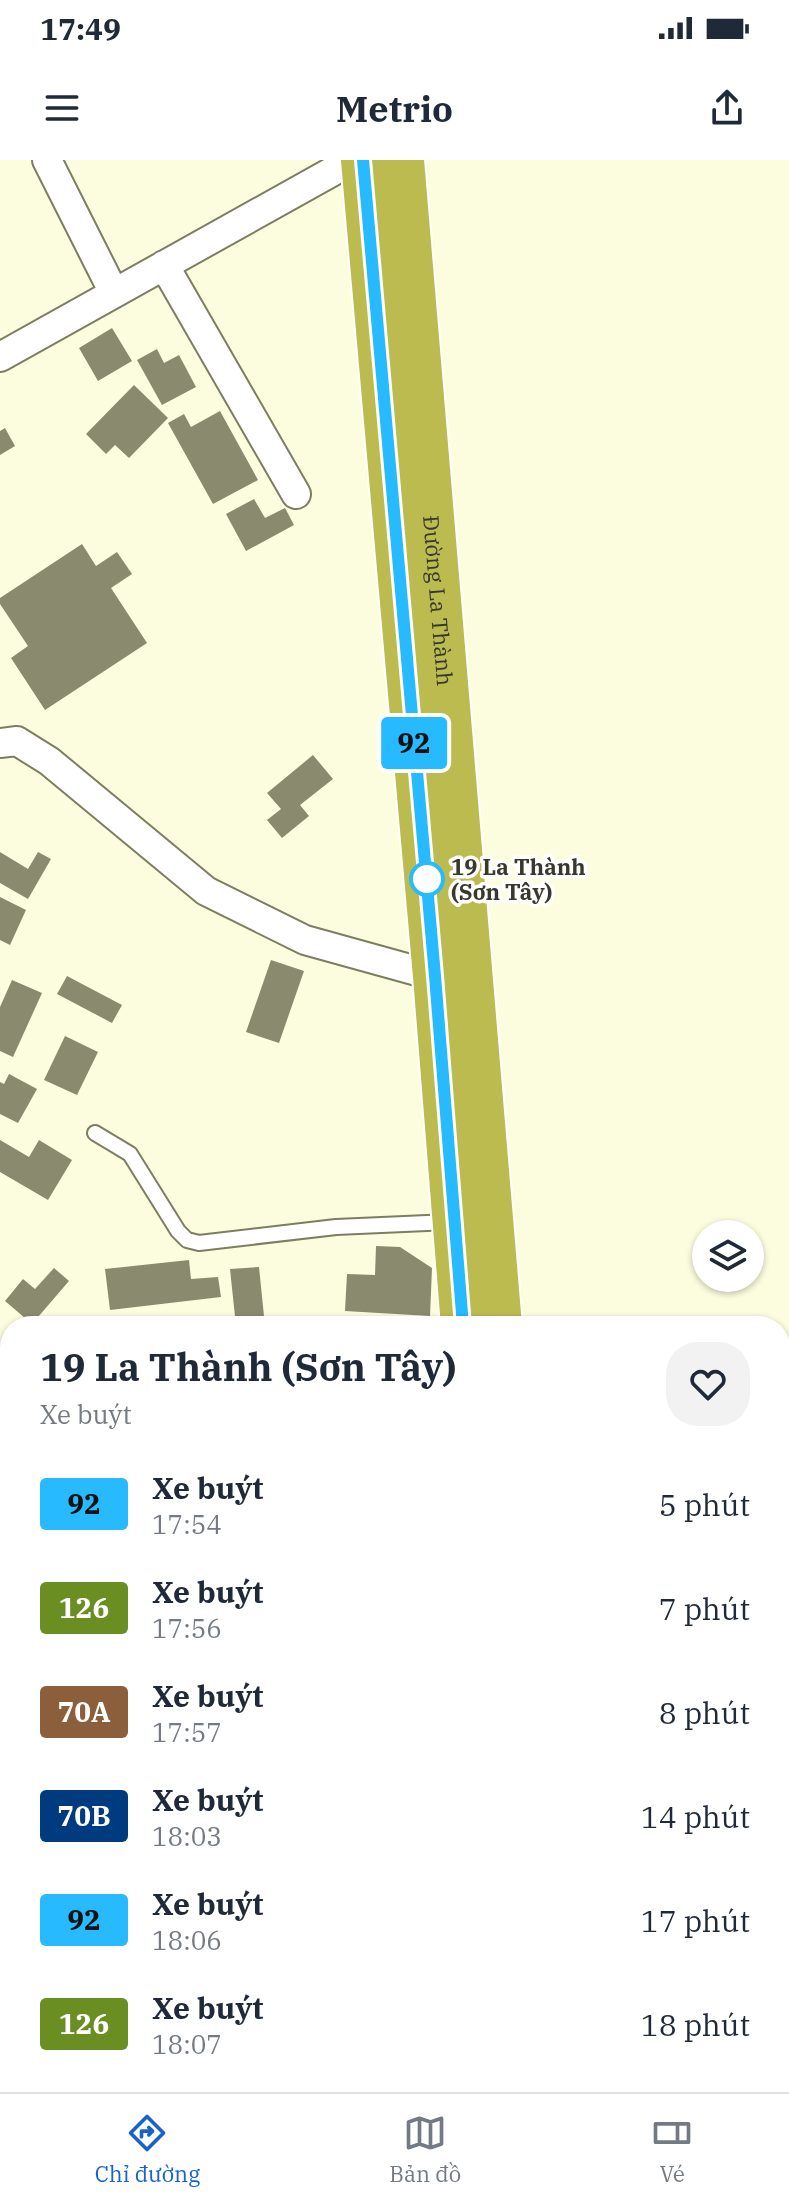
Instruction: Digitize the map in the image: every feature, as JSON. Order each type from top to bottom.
[{"type":"highway","name":"Đường La Thành","points":[[363,160],[462,1316]]},
{"type":"highway","name":"Đường La Thành","points":[[402,160],[499,1316]]},
{"type":"street","points":[[47,160],[114,293]]},
{"type":"street","points":[[0,357],[353,160]]},
{"type":"street","points":[[164,265],[296,494]]},
{"type":"street","points":[[0,743],[17,741],[49,761],[206,891],[305,940],[435,976]]},
{"type":"lane","points":[[95,1133],[130,1154],[178,1231],[187,1240],[199,1243],[336,1227],[455,1222]]},
{"type":"building","points":[[112,328],[132,361],[98,381],[79,348]]},
{"type":"building","points":[[157,349],[164,363],[179,355],[196,387],[162,405],[137,360]]},
{"type":"building","points":[[134,385],[168,418],[129,458],[115,445],[106,454],[86,434]]},
{"type":"building","points":[[220,411],[258,480],[213,504],[168,423],[184,414],[191,427]]},
{"type":"building","points":[[5,428],[15,446],[0,455],[0,431]]},
{"type":"building","points":[[254,499],[265,518],[285,508],[294,525],[246,551],[226,514]]},
{"type":"building","points":[[82,544],[96,566],[117,552],[132,574],[111,588],[147,643],[45,710],[11,658],[28,646],[0,604],[0,598]]},
{"type":"building","points":[[313,755],[333,779],[300,805],[309,816],[282,838],[267,820],[281,809],[267,793]]},
{"type":"building","points":[[0,852],[28,869],[38,852],[51,859],[28,899],[0,883]]},
{"type":"building","points":[[0,897],[26,910],[10,945],[0,940]]},
{"type":"building","points":[[271,960],[304,971],[279,1043],[246,1032]]},
{"type":"building","points":[[67,976],[122,1005],[112,1023],[57,994]]},
{"type":"building","points":[[12,980],[42,993],[13,1057],[0,1051],[0,1007]]},
{"type":"building","points":[[65,1036],[98,1052],[77,1095],[44,1080]]},
{"type":"building","points":[[9,1074],[37,1089],[18,1123],[0,1114],[0,1082],[4,1084]]},
{"type":"building","points":[[0,1140],[29,1157],[39,1140],[72,1160],[48,1200],[0,1172]]},
{"type":"building","points":[[376,1246],[400,1247],[432,1268],[430,1316],[345,1311],[347,1274],[375,1275]]},
{"type":"building","points":[[189,1260],[191,1279],[218,1277],[221,1297],[110,1310],[105,1269]]},
{"type":"building","points":[[259,1267],[264,1316],[235,1316],[230,1269]]},
{"type":"building","points":[[54,1268],[69,1281],[39,1316],[23,1316],[5,1301],[23,1279],[35,1289]]},
{"type":"bus line","name":"92","points":[[363,160],[462,1316]]},
{"type":"place","name":"19 La Thành (Sơn Tây)","points":[[427,879]]}]
